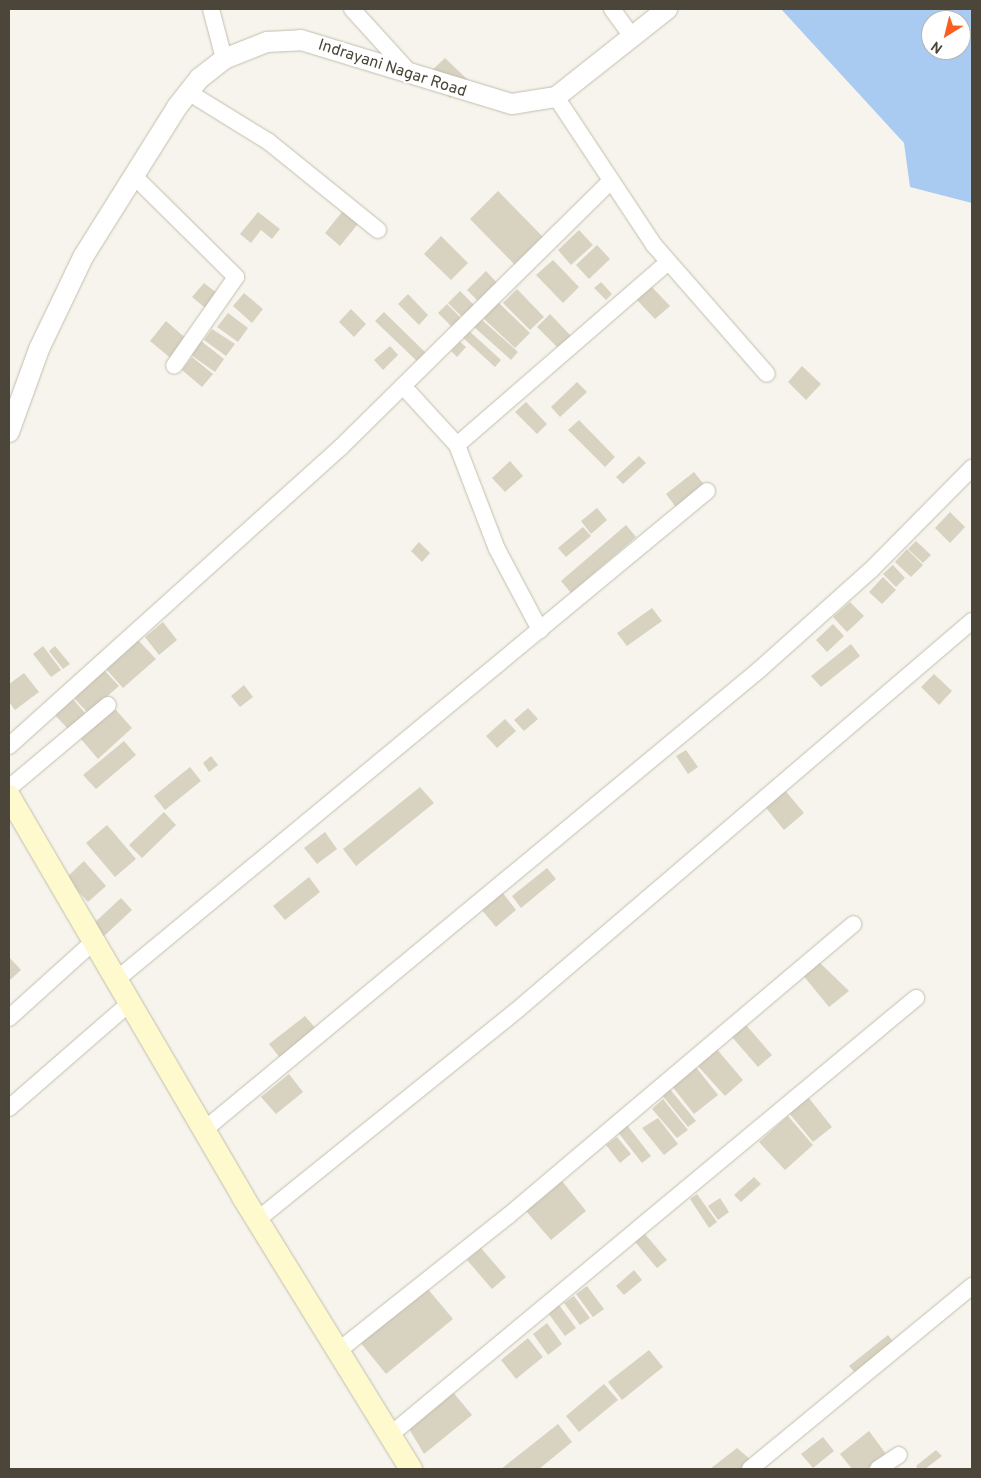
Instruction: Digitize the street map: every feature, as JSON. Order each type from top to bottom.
[{"type":"main road","points":[[9,796],[257,1220],[411,1469]]},
{"type":"street","points":[[210,9],[224,59]]},
{"type":"street","points":[[352,9],[411,74]]},
{"type":"street","points":[[612,9],[638,34]]},
{"type":"street","name":"Indrayani Nagar Road","points":[[9,432],[61,299],[133,175],[188,92],[224,59],[267,42],[301,40],[493,101],[512,104],[556,97],[638,34],[667,9]]},
{"type":"street","points":[[188,92],[269,142],[378,230]]},
{"type":"street","points":[[556,97],[610,182],[668,262],[768,374]]},
{"type":"street","points":[[133,175],[236,277],[174,366]]},
{"type":"street","points":[[9,746],[201,577],[403,386],[610,182]]},
{"type":"street","points":[[457,446],[668,262]]},
{"type":"street","points":[[403,386],[457,446],[497,549],[540,630]]},
{"type":"street","points":[[204,1130],[758,670],[870,570],[972,468]]},
{"type":"street","points":[[116,980],[708,491]]},
{"type":"street","points":[[257,1220],[524,1005],[972,621]]},
{"type":"street","points":[[9,788],[108,705]]},
{"type":"street","points":[[338,1351],[508,1216],[853,924]]},
{"type":"street","points":[[9,1018],[93,942]]},
{"type":"street","points":[[390,1435],[916,998]]},
{"type":"street","points":[[9,1108],[130,1004]]},
{"type":"street","points":[[750,1469],[972,1286]]},
{"type":"street","points":[[878,1469],[898,1455]]},
{"type":"water","points":[[781,9],[972,9],[972,203],[910,187],[904,143]]},
{"type":"building","points":[[445,58],[468,80],[450,98],[427,75]]},
{"type":"building","points":[[498,191],[543,237],[515,265],[470,219]]},
{"type":"building","points":[[346,207],[362,219],[340,246],[325,233]]},
{"type":"building","points":[[258,212],[280,229],[272,239],[261,230],[251,243],[240,234]]},
{"type":"building","points":[[579,230],[593,245],[571,265],[558,250]]},
{"type":"building","points":[[441,236],[468,263],[451,280],[424,254]]},
{"type":"building","points":[[597,245],[610,259],[589,279],[576,265]]},
{"type":"building","points":[[553,260],[579,287],[563,303],[536,275]]},
{"type":"building","points":[[486,271],[499,285],[480,303],[467,290]]},
{"type":"building","points":[[601,282],[612,294],[606,300],[594,288]]},
{"type":"building","points":[[204,283],[222,297],[210,312],[192,297]]},
{"type":"building","points":[[650,285],[670,306],[655,319],[636,299]]},
{"type":"building","points":[[517,289],[544,317],[530,330],[503,303]]},
{"type":"building","points":[[460,291],[475,306],[463,318],[448,303]]},
{"type":"building","points":[[244,293],[263,309],[252,323],[233,306]]},
{"type":"building","points":[[408,294],[428,315],[419,325],[398,304]]},
{"type":"building","points":[[498,302],[530,333],[515,348],[483,318]]},
{"type":"building","points":[[447,304],[462,319],[453,328],[438,313]]},
{"type":"building","points":[[351,309],[366,324],[354,337],[339,322]]},
{"type":"building","points":[[384,312],[428,355],[420,364],[375,321]]},
{"type":"building","points":[[228,313],[248,328],[238,342],[217,327]]},
{"type":"building","points":[[550,314],[572,337],[559,349],[537,327]]},
{"type":"building","points":[[481,319],[518,352],[511,360],[474,327]]},
{"type":"building","points":[[166,321],[189,341],[173,360],[150,341]]},
{"type":"building","points":[[212,329],[235,344],[226,356],[204,340]]},
{"type":"building","points":[[467,329],[501,360],[495,367],[461,336]]},
{"type":"building","points":[[201,341],[224,359],[215,372],[191,355]]},
{"type":"building","points":[[460,342],[466,347],[457,357],[451,351]]},
{"type":"building","points":[[390,346],[398,355],[383,370],[374,360]]},
{"type":"building","points":[[192,357],[213,374],[202,387],[182,370]]},
{"type":"building","points":[[802,366],[821,384],[806,400],[788,382]]},
{"type":"building","points":[[577,382],[587,392],[560,417],[551,407]]},
{"type":"building","points":[[526,402],[547,424],[537,434],[515,412]]},
{"type":"building","points":[[579,420],[615,457],[605,467],[568,430]]},
{"type":"building","points":[[639,456],[646,463],[623,484],[616,477]]},
{"type":"building","points":[[510,461],[523,476],[505,492],[492,478]]},
{"type":"building","points":[[694,472],[706,487],[678,510],[666,494]]},
{"type":"building","points":[[597,508],[607,520],[591,534],[581,521]]},
{"type":"building","points":[[950,512],[965,527],[950,543],[935,528]]},
{"type":"building","points":[[626,525],[636,537],[571,593],[561,581]]},
{"type":"building","points":[[583,527],[591,536],[566,557],[558,548]]},
{"type":"building","points":[[916,541],[931,555],[923,563],[908,549]]},
{"type":"building","points":[[419,542],[430,553],[422,562],[411,551]]},
{"type":"building","points":[[907,549],[923,565],[911,577],[895,562]]},
{"type":"building","points":[[893,565],[905,578],[896,587],[883,574]]},
{"type":"building","points":[[883,577],[896,590],[882,604],[869,592]]},
{"type":"building","points":[[850,602],[864,616],[847,632],[833,617]]},
{"type":"building","points":[[652,608],[662,621],[627,646],[617,633]]},
{"type":"building","points":[[163,622],[177,640],[159,655],[145,637]]},
{"type":"building","points":[[833,624],[844,636],[827,652],[816,640]]},
{"type":"building","points":[[137,639],[156,659],[123,688],[105,668]]},
{"type":"building","points":[[851,644],[860,656],[821,687],[811,676]]},
{"type":"building","points":[[43,646],[61,670],[51,677],[33,654]]},
{"type":"building","points":[[55,646],[70,664],[63,669],[49,651]]},
{"type":"building","points":[[104,670],[119,686],[88,713],[74,698]]},
{"type":"building","points":[[24,673],[39,692],[15,710],[9,702],[9,684]]},
{"type":"building","points":[[934,674],[952,691],[939,705],[921,687]]},
{"type":"building","points":[[244,685],[253,697],[240,707],[231,696]]},
{"type":"building","points":[[71,697],[86,714],[69,730],[54,714]]},
{"type":"building","points":[[528,708],[538,719],[524,731],[514,720]]},
{"type":"building","points":[[115,709],[132,728],[98,759],[81,739]]},
{"type":"building","points":[[505,719],[516,731],[497,748],[486,736]]},
{"type":"building","points":[[124,741],[136,755],[96,789],[83,775]]},
{"type":"building","points":[[686,750],[698,767],[688,774],[676,756]]},
{"type":"building","points":[[211,756],[218,765],[209,772],[203,763]]},
{"type":"building","points":[[190,767],[201,781],[165,810],[154,796]]},
{"type":"building","points":[[420,787],[434,803],[356,866],[343,849]]},
{"type":"building","points":[[783,788],[804,813],[784,830],[763,804]]},
{"type":"building","points":[[164,812],[176,825],[142,858],[129,845]]},
{"type":"building","points":[[107,825],[136,859],[115,877],[86,843]]},
{"type":"building","points":[[325,832],[337,849],[317,864],[304,848]]},
{"type":"building","points":[[84,861],[106,886],[88,902],[66,878]]},
{"type":"building","points":[[547,868],[556,879],[521,908],[512,896]]},
{"type":"building","points":[[309,877],[320,892],[285,920],[273,906]]},
{"type":"building","points":[[502,892],[516,910],[496,927],[481,909]]},
{"type":"building","points":[[121,898],[132,910],[103,937],[92,925]]},
{"type":"building","points":[[9,957],[21,970],[9,981]]},
{"type":"building","points":[[818,961],[849,991],[829,1007],[802,974]]},
{"type":"building","points":[[305,1016],[317,1030],[281,1059],[269,1044]]},
{"type":"building","points":[[746,1025],[772,1055],[758,1067],[732,1037]]},
{"type":"building","points":[[715,1047],[743,1080],[725,1096],[696,1064]]},
{"type":"building","points":[[695,1066],[718,1095],[694,1114],[671,1085]]},
{"type":"building","points":[[289,1074],[303,1092],[276,1114],[261,1097]]},
{"type":"building","points":[[669,1088],[696,1121],[688,1127],[661,1094]]},
{"type":"building","points":[[808,1097],[832,1127],[813,1142],[789,1113]]},
{"type":"building","points":[[663,1099],[688,1130],[677,1138],[652,1109]]},
{"type":"building","points":[[788,1116],[813,1145],[785,1170],[759,1142]]},
{"type":"building","points":[[658,1118],[678,1144],[664,1155],[642,1128]]},
{"type":"building","points":[[626,1124],[651,1156],[642,1163],[617,1131]]},
{"type":"building","points":[[617,1137],[631,1154],[620,1163],[606,1145]]},
{"type":"building","points":[[754,1177],[761,1184],[741,1202],[734,1195]]},
{"type":"building","points":[[562,1181],[586,1211],[551,1240],[526,1211]]},
{"type":"building","points":[[697,1194],[717,1222],[709,1228],[690,1199]]},
{"type":"building","points":[[720,1198],[729,1212],[718,1220],[708,1206]]},
{"type":"building","points":[[645,1234],[667,1260],[657,1268],[635,1242]]},
{"type":"building","points":[[481,1248],[506,1277],[492,1289],[467,1260]]},
{"type":"building","points":[[634,1270],[642,1280],[624,1295],[616,1286]]},
{"type":"building","points":[[587,1286],[604,1309],[593,1317],[576,1294]]},
{"type":"building","points":[[427,1288],[453,1319],[386,1374],[360,1342]]},
{"type":"building","points":[[574,1296],[590,1318],[580,1325],[564,1303]]},
{"type":"building","points":[[559,1305],[576,1328],[565,1336],[548,1313]]},
{"type":"building","points":[[547,1323],[562,1344],[548,1355],[533,1334]]},
{"type":"building","points":[[888,1335],[896,1345],[858,1376],[849,1366]]},
{"type":"building","points":[[528,1338],[543,1357],[516,1379],[501,1360]]},
{"type":"building","points":[[649,1350],[663,1367],[622,1400],[608,1382]]},
{"type":"building","points":[[604,1384],[618,1400],[579,1432],[566,1416]]},
{"type":"building","points":[[452,1391],[472,1415],[424,1454],[408,1427]]},
{"type":"building","points":[[558,1424],[572,1442],[539,1469],[501,1469]]},
{"type":"building","points":[[869,1431],[886,1454],[867,1469],[852,1469],[840,1454]]},
{"type":"building","points":[[823,1437],[834,1451],[813,1468],[801,1454]]},
{"type":"building","points":[[737,1448],[751,1460],[740,1469],[710,1469]]},
{"type":"building","points":[[936,1450],[942,1456],[925,1469],[918,1469],[916,1466]]}]
